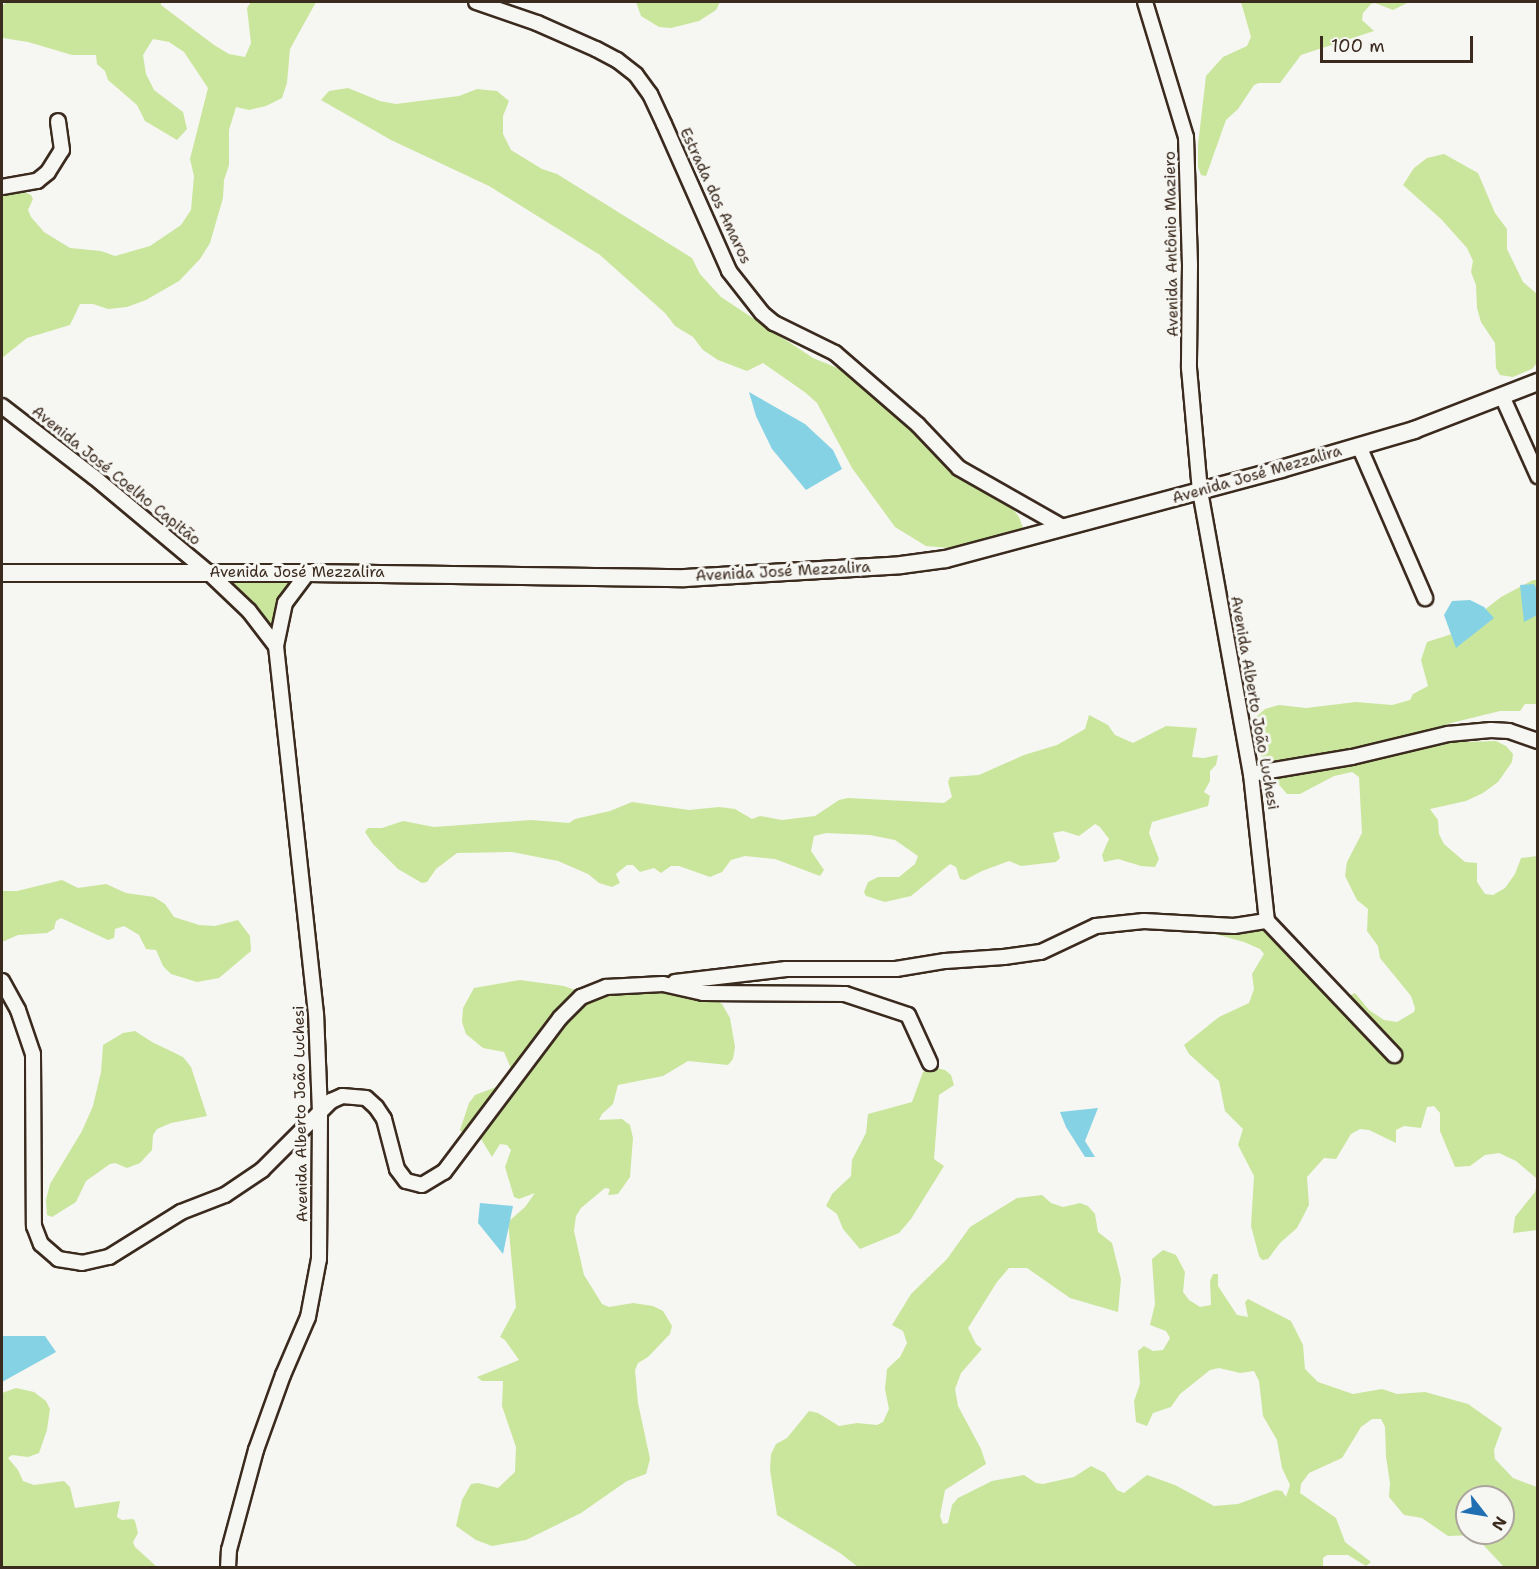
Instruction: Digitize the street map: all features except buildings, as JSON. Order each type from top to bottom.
[{"type":"main road","name":"Avenida José Mezzalira","points":[[2,573],[308,573],[685,578],[901,566],[946,559],[1359,446],[1414,430],[1538,382]]},
{"type":"street","name":"Estrada dos Amaros","points":[[476,2],[537,23],[596,49],[617,60],[636,75],[655,104],[729,271],[762,313],[774,323],[836,352],[918,424],[959,468],[1063,527]]},
{"type":"street","name":"Avenida Antônio Maziero","points":[[1145,2],[1186,137],[1190,254],[1190,368],[1200,491]]},
{"type":"street","points":[[2,187],[37,181],[48,172],[62,150],[58,121]]},
{"type":"street","points":[[1502,396],[1538,476]]},
{"type":"street","name":"Avenida José Coelho Capitão","points":[[2,406],[94,477],[209,573],[249,611],[276,646]]},
{"type":"street","points":[[1359,446],[1425,598]]},
{"type":"street","name":"Avenida Alberto João Luchesi","points":[[1200,491],[1251,774],[1267,921]]},
{"type":"street","points":[[276,646],[285,603],[308,573]]},
{"type":"street","name":"Avenida Alberto João Luchesi","points":[[228,1568],[229,1550],[256,1450],[283,1375],[308,1317],[319,1259],[320,1112],[316,1014],[276,646]]},
{"type":"street","points":[[1251,774],[1352,757],[1448,734],[1500,730],[1538,741]]},
{"type":"street","points":[[2,981],[18,1010],[33,1054],[34,1226],[41,1244],[58,1259],[82,1263],[109,1257],[181,1212],[225,1195],[262,1170],[331,1101],[342,1096],[366,1098],[376,1107],[384,1119],[397,1169],[406,1182],[422,1185],[444,1172],[560,1018],[581,997],[606,987],[663,984],[786,969],[881,970],[945,961],[1004,957],[1041,952],[1096,926],[1144,921],[1234,926],[1267,921],[1394,1055]]},
{"type":"street","points":[[663,984],[703,993],[845,994],[908,1015],[930,1063]]},
{"type":"green space","points":[[7,2],[161,2],[161,5],[214,45],[229,54],[245,57],[251,43],[247,8],[251,2],[316,2],[290,49],[287,83],[282,98],[266,106],[249,110],[236,107],[229,130],[229,165],[224,180],[223,198],[210,243],[200,259],[179,281],[146,300],[127,307],[108,309],[93,304],[80,304],[70,325],[27,338],[2,358],[2,184],[10,185],[31,195],[33,199],[28,210],[31,217],[44,232],[70,248],[101,251],[115,256],[150,246],[181,225],[191,210],[194,176],[190,159],[208,88],[184,52],[169,42],[153,39],[143,55],[146,74],[154,90],[183,112],[187,129],[177,140],[145,121],[137,105],[108,80],[105,71],[97,64],[96,55],[72,55],[28,42],[3,38],[2,6]]},
{"type":"green space","points":[[636,2],[720,2],[716,10],[699,21],[671,28],[659,27],[641,16]]},
{"type":"green space","points":[[1241,2],[1409,2],[1393,10],[1375,3],[1371,4],[1363,13],[1362,20],[1374,31],[1301,55],[1280,83],[1254,85],[1238,109],[1226,120],[1206,176],[1201,175],[1198,167],[1198,145],[1206,76],[1223,57],[1247,46],[1251,37]]},
{"type":"green space","points":[[348,88],[380,101],[396,104],[459,96],[477,89],[497,91],[509,101],[503,116],[503,134],[511,150],[542,169],[557,174],[692,258],[700,274],[721,297],[813,358],[847,372],[1009,504],[1019,517],[1026,536],[1016,551],[997,547],[960,549],[926,546],[895,527],[852,468],[817,403],[806,393],[763,363],[747,371],[718,360],[703,350],[693,337],[675,326],[665,313],[600,255],[489,186],[391,140],[321,100],[329,91]]},
{"type":"green space","points":[[1444,154],[1478,173],[1495,213],[1507,229],[1507,249],[1523,282],[1537,294],[1537,363],[1532,369],[1513,377],[1500,375],[1496,368],[1495,343],[1481,322],[1477,308],[1476,285],[1471,272],[1473,261],[1467,248],[1441,219],[1403,185],[1414,168],[1427,158]]},
{"type":"green space","points":[[227,579],[293,581],[278,604],[273,625]]},
{"type":"green space","points":[[1537,580],[1537,704],[1525,704],[1520,711],[1500,711],[1447,724],[1438,730],[1465,742],[1496,741],[1506,746],[1513,754],[1512,762],[1498,782],[1483,793],[1466,801],[1430,809],[1438,820],[1439,834],[1444,844],[1465,862],[1477,863],[1477,882],[1485,894],[1493,895],[1505,888],[1515,874],[1521,858],[1537,856],[1537,1183],[1536,1178],[1516,1161],[1499,1153],[1485,1155],[1470,1166],[1455,1167],[1440,1131],[1440,1113],[1434,1106],[1427,1107],[1421,1128],[1404,1126],[1396,1130],[1396,1143],[1369,1130],[1360,1129],[1351,1134],[1336,1159],[1324,1158],[1307,1177],[1309,1205],[1297,1228],[1280,1243],[1268,1259],[1262,1260],[1251,1226],[1254,1176],[1238,1145],[1243,1129],[1225,1111],[1219,1081],[1189,1054],[1184,1045],[1219,1017],[1249,1003],[1254,989],[1252,974],[1264,954],[1260,949],[1244,942],[1208,932],[1174,928],[1260,928],[1272,939],[1318,963],[1328,972],[1336,989],[1347,997],[1355,993],[1369,1010],[1384,1020],[1397,1022],[1414,1012],[1415,1008],[1411,996],[1380,958],[1378,946],[1367,931],[1368,909],[1357,900],[1345,876],[1347,862],[1362,833],[1359,777],[1352,772],[1334,776],[1300,794],[1287,794],[1275,780],[1257,749],[1253,731],[1256,717],[1265,709],[1279,705],[1306,708],[1356,702],[1392,705],[1410,700],[1413,694],[1428,686],[1421,660],[1427,642],[1455,633],[1501,597]]},
{"type":"green space","points":[[1089,715],[1108,725],[1115,735],[1133,743],[1166,726],[1197,728],[1192,757],[1204,758],[1218,755],[1216,765],[1210,771],[1210,781],[1204,792],[1210,796],[1208,806],[1152,822],[1149,833],[1159,859],[1155,867],[1141,866],[1118,859],[1104,862],[1102,855],[1109,839],[1095,824],[1079,836],[1063,831],[1053,833],[1060,858],[1056,862],[1021,866],[1009,861],[965,880],[960,879],[956,867],[950,864],[911,896],[885,902],[866,896],[864,892],[868,882],[878,877],[899,877],[915,864],[918,856],[895,840],[870,835],[826,833],[814,836],[811,851],[824,870],[820,876],[775,859],[745,856],[731,860],[722,872],[710,877],[679,866],[671,866],[661,873],[654,868],[640,872],[633,865],[627,865],[616,874],[620,883],[612,887],[599,883],[588,874],[558,861],[512,852],[457,853],[436,869],[427,882],[422,883],[398,869],[373,844],[365,832],[368,828],[382,828],[403,821],[434,827],[531,820],[569,823],[575,819],[610,811],[632,802],[689,810],[719,807],[735,809],[752,819],[760,816],[782,820],[815,816],[839,800],[848,798],[944,803],[952,797],[948,782],[950,777],[979,775],[1024,755],[1057,745],[1085,729]]},
{"type":"green space","points":[[62,880],[78,888],[106,884],[126,893],[154,897],[165,904],[174,917],[199,925],[215,926],[238,920],[250,936],[251,951],[219,978],[197,982],[171,974],[163,966],[156,950],[146,949],[139,935],[124,926],[115,929],[114,938],[108,940],[61,918],[56,921],[54,929],[47,933],[18,935],[2,942],[2,891],[17,891]]},
{"type":"green space","points":[[520,980],[564,986],[583,993],[642,985],[712,998],[722,1004],[730,1018],[735,1047],[733,1059],[728,1065],[688,1061],[663,1076],[618,1085],[613,1104],[599,1120],[622,1119],[630,1125],[633,1138],[630,1177],[618,1194],[608,1195],[610,1189],[605,1188],[581,1208],[576,1216],[574,1231],[584,1275],[602,1304],[609,1307],[633,1303],[653,1306],[663,1311],[672,1326],[670,1334],[648,1357],[638,1363],[635,1370],[638,1403],[650,1459],[646,1474],[627,1481],[581,1513],[526,1540],[492,1546],[476,1540],[456,1526],[462,1500],[471,1484],[478,1483],[498,1488],[515,1472],[516,1447],[502,1406],[503,1381],[482,1381],[477,1377],[519,1360],[505,1340],[500,1337],[516,1307],[508,1222],[525,1207],[535,1193],[519,1199],[514,1197],[505,1167],[511,1150],[507,1145],[500,1144],[492,1157],[478,1134],[464,1134],[460,1130],[469,1103],[475,1095],[520,1078],[512,1071],[504,1052],[483,1048],[466,1034],[462,1022],[463,1008],[474,988]]},
{"type":"green space","points":[[135,1031],[183,1057],[191,1067],[207,1116],[171,1123],[157,1129],[153,1135],[152,1150],[140,1163],[127,1168],[115,1163],[110,1164],[86,1181],[76,1202],[52,1217],[47,1215],[46,1200],[50,1184],[82,1131],[93,1106],[101,1072],[103,1045],[123,1033]]},
{"type":"green space","points":[[932,1067],[945,1070],[951,1075],[954,1085],[939,1095],[934,1159],[944,1166],[911,1219],[899,1233],[860,1249],[843,1229],[837,1214],[826,1206],[832,1194],[851,1176],[852,1160],[866,1133],[868,1114],[912,1102],[923,1072]]},
{"type":"green space","points":[[1537,1183],[1537,1230],[1513,1233],[1515,1217],[1535,1192]]},
{"type":"green space","points":[[1042,1195],[1051,1203],[1063,1207],[1080,1203],[1088,1206],[1095,1214],[1098,1232],[1112,1243],[1121,1279],[1118,1312],[1070,1298],[1027,1268],[1009,1268],[997,1282],[968,1328],[976,1344],[982,1349],[961,1373],[955,1389],[958,1406],[981,1449],[986,1464],[945,1490],[940,1516],[943,1524],[948,1523],[952,1505],[958,1498],[992,1481],[1024,1475],[1036,1483],[1043,1484],[1074,1477],[1091,1466],[1105,1473],[1117,1490],[1124,1493],[1147,1475],[1175,1485],[1214,1506],[1238,1504],[1276,1490],[1282,1491],[1286,1497],[1290,1485],[1282,1468],[1277,1440],[1263,1416],[1259,1381],[1254,1371],[1240,1373],[1219,1368],[1210,1370],[1180,1394],[1171,1407],[1153,1413],[1147,1426],[1136,1422],[1134,1401],[1140,1384],[1138,1351],[1144,1346],[1153,1351],[1163,1350],[1170,1338],[1166,1331],[1150,1325],[1155,1304],[1152,1259],[1163,1250],[1176,1255],[1185,1272],[1183,1292],[1189,1300],[1200,1307],[1211,1305],[1210,1281],[1213,1274],[1218,1274],[1218,1286],[1237,1315],[1248,1317],[1245,1302],[1248,1299],[1291,1321],[1303,1345],[1305,1369],[1318,1382],[1353,1394],[1382,1389],[1397,1394],[1425,1392],[1468,1404],[1502,1428],[1494,1450],[1495,1459],[1513,1478],[1537,1487],[1537,1567],[1504,1567],[1483,1545],[1515,1545],[1515,1485],[1455,1485],[1455,1536],[1448,1536],[1422,1518],[1404,1515],[1389,1497],[1385,1427],[1381,1419],[1372,1419],[1361,1427],[1342,1458],[1309,1473],[1301,1484],[1300,1493],[1336,1518],[1345,1542],[1371,1562],[1366,1566],[1348,1555],[1327,1555],[1323,1558],[1323,1568],[858,1567],[840,1553],[777,1515],[770,1470],[771,1454],[776,1444],[787,1438],[809,1411],[818,1413],[839,1426],[857,1423],[877,1425],[883,1422],[889,1409],[885,1389],[887,1369],[900,1357],[907,1343],[903,1331],[892,1325],[911,1294],[947,1259],[970,1227],[1017,1198]]},
{"type":"green space","points":[[16,1388],[34,1392],[46,1401],[50,1409],[47,1430],[39,1453],[28,1457],[12,1455],[8,1458],[18,1470],[23,1481],[34,1485],[64,1481],[70,1487],[75,1508],[120,1501],[117,1517],[122,1520],[133,1519],[135,1521],[138,1533],[133,1542],[135,1547],[157,1567],[2,1567],[2,1393]]},
{"type":"water","points":[[749,392],[805,424],[833,450],[842,469],[806,490],[772,449],[756,416]]},
{"type":"water","points":[[1534,584],[1537,590],[1537,615],[1524,622],[1520,585]]},
{"type":"water","points":[[1470,600],[1484,607],[1494,618],[1456,648],[1444,615],[1452,601]]},
{"type":"water","points":[[1098,1108],[1085,1141],[1095,1157],[1085,1157],[1066,1127],[1060,1112]]},
{"type":"water","points":[[480,1203],[513,1206],[503,1254],[478,1223]]},
{"type":"water","points":[[2,1336],[45,1336],[56,1352],[2,1382]]}]
